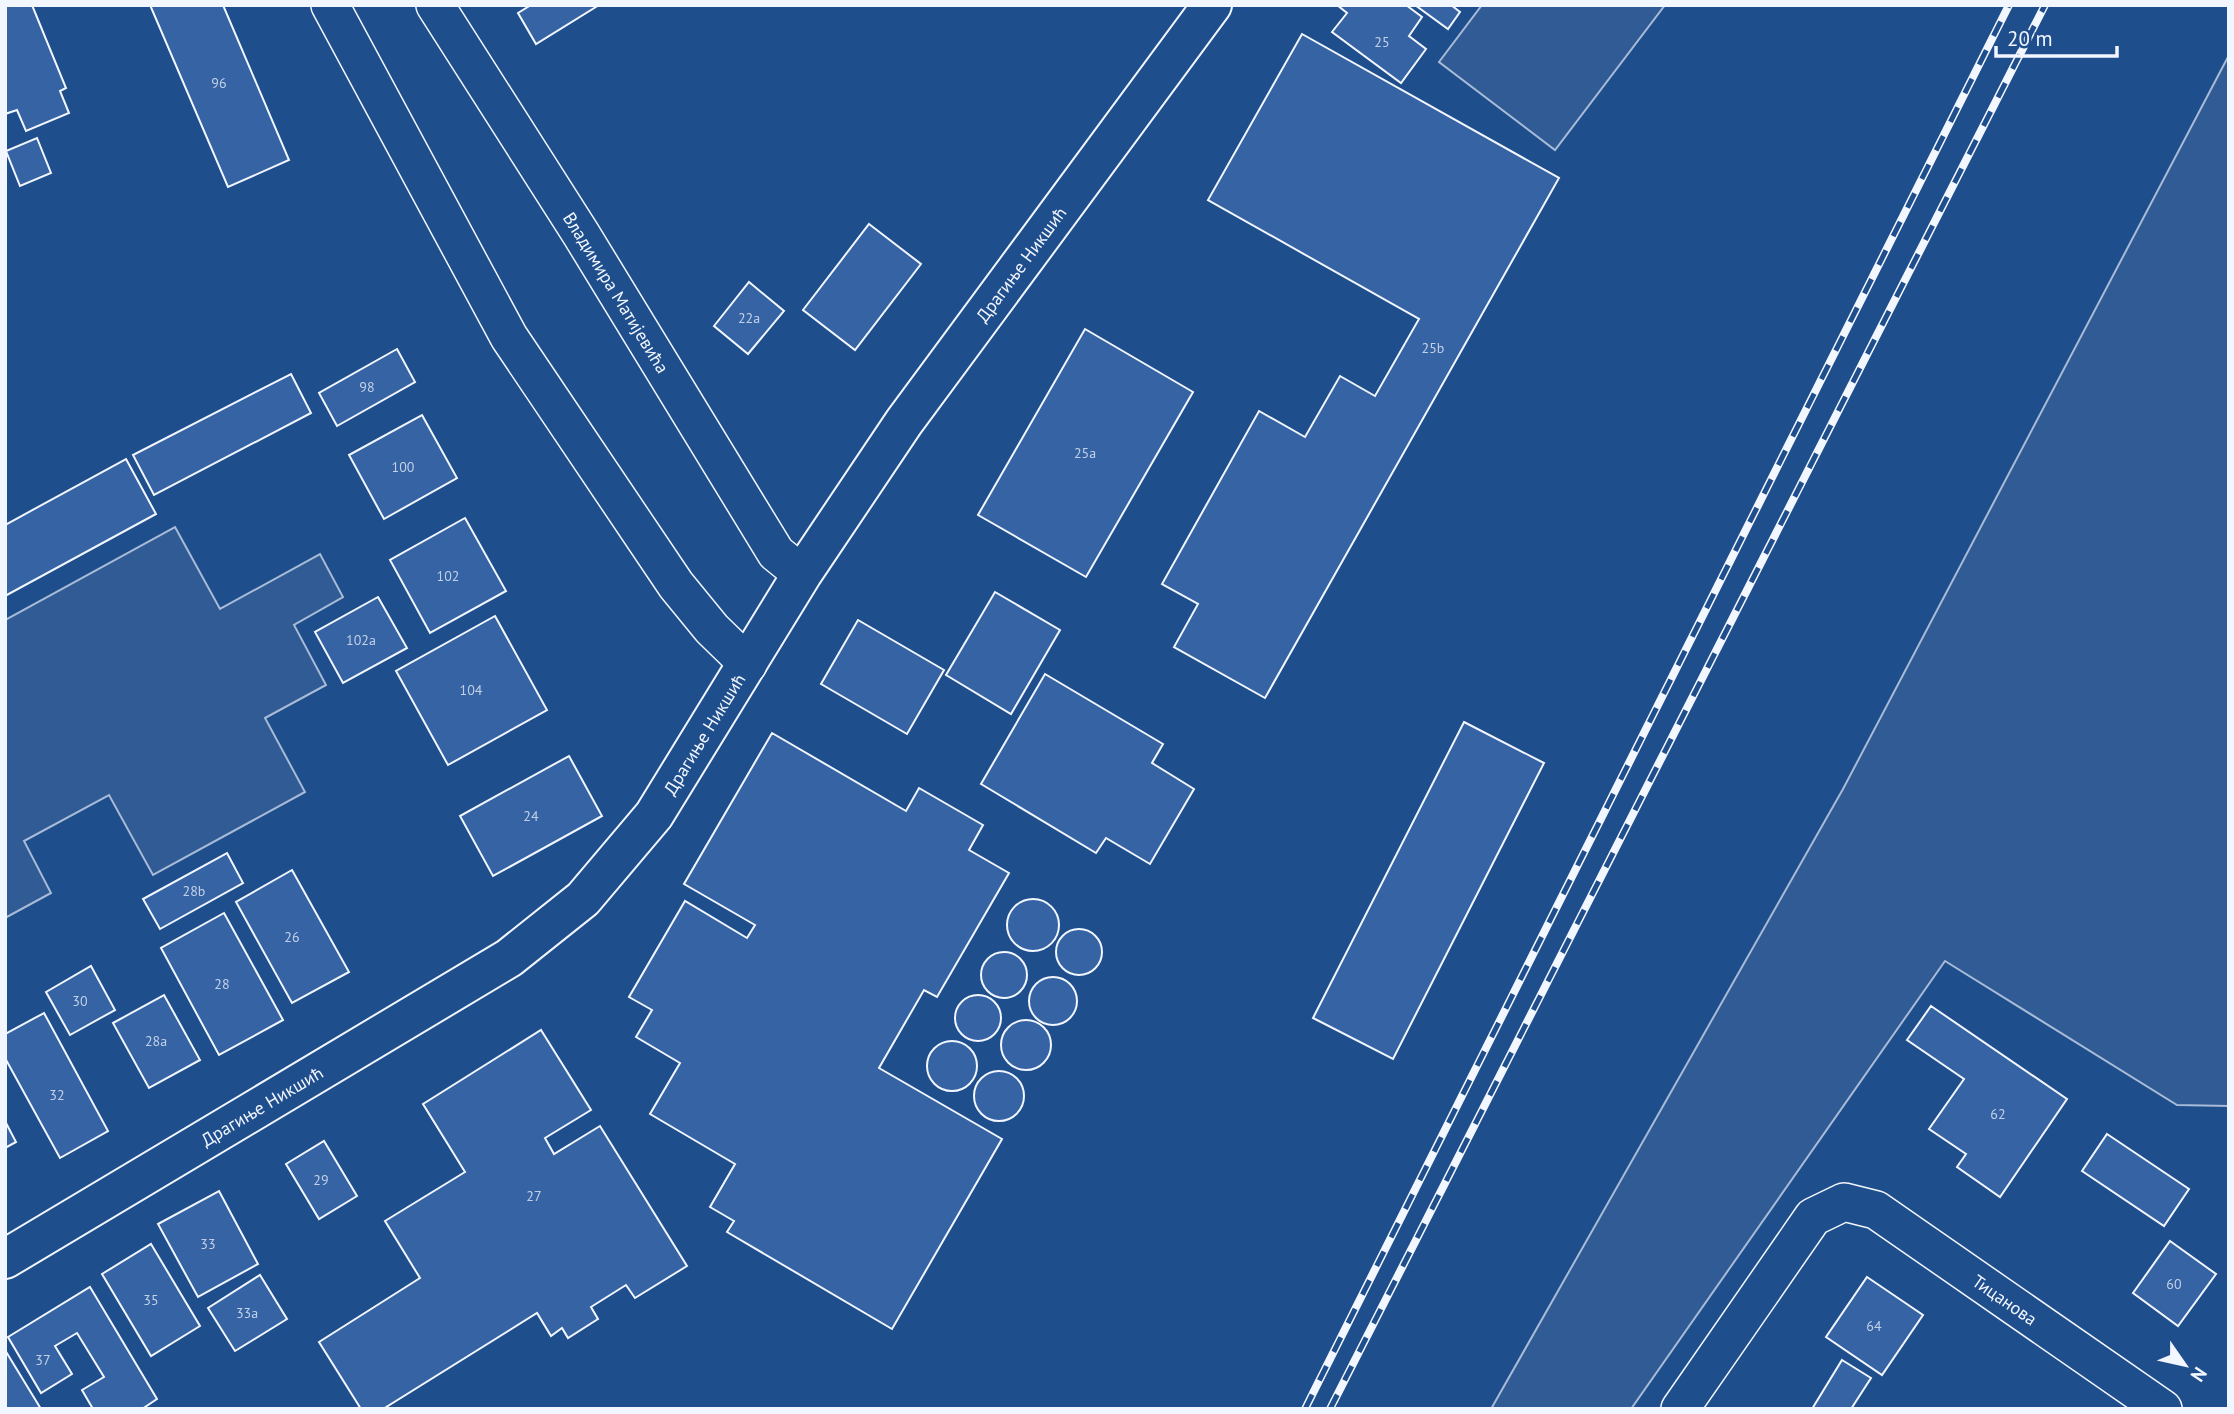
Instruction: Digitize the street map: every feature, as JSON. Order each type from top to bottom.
[{"type":"street","points":[[330,5],[509,337],[676,585],[712,629],[748,664]]},
{"type":"street","name":"Владимира Матијевића","points":[[435,5],[588,245],[776,553],[802,574]]},
{"type":"street","name":"Драгиње Никшић","points":[[5,1259],[509,958],[583,899],[654,815],[802,574],[904,422],[1212,5]]},
{"type":"street","name":"Тицанова","points":[[1680,1409],[1813,1217],[1844,1202],[1876,1210],[2163,1409]]},
{"type":"shaded area","points":[[1482,5],[1665,5],[1555,150],[1439,62]]},
{"type":"shaded area","points":[[2229,55],[2229,1106],[2177,1105],[1945,961],[1631,1409],[1491,1409],[1843,789]]},
{"type":"shaded area","points":[[175,527],[220,609],[320,554],[343,597],[294,625],[326,685],[265,718],[305,792],[153,875],[109,795],[24,841],[51,893],[5,918],[5,620]]},
{"type":"building","points":[[5,5],[32,5],[66,88],[60,91],[69,113],[26,131],[17,110],[5,114]]},
{"type":"building","points":[[150,5],[223,5],[289,160],[228,187]]},
{"type":"building","points":[[531,5],[599,5],[536,44],[518,13]]},
{"type":"building","points":[[1337,5],[1406,5],[1422,17],[1409,36],[1426,49],[1401,83],[1332,32],[1347,13]]},
{"type":"building","points":[[1415,5],[1451,5],[1460,12],[1448,29]]},
{"type":"building","points":[[1302,34],[1559,178],[1265,698],[1174,647],[1198,604],[1162,584],[1259,411],[1305,437],[1340,376],[1375,396],[1419,319],[1208,200]]},
{"type":"building","points":[[37,138],[51,173],[20,186],[6,151]]},
{"type":"building","points":[[869,224],[921,264],[855,350],[803,310]]},
{"type":"building","points":[[749,282],[784,311],[748,354],[714,326]]},
{"type":"building","points":[[1085,329],[1193,392],[1086,577],[978,515]]},
{"type":"building","points":[[397,349],[415,382],[337,426],[319,393]]},
{"type":"building","points":[[291,374],[311,413],[154,495],[133,455]]},
{"type":"building","points":[[422,415],[457,478],[384,519],[349,455]]},
{"type":"building","points":[[126,459],[156,514],[5,596],[5,525]]},
{"type":"building","points":[[465,518],[506,591],[430,633],[390,560]]},
{"type":"building","points":[[995,592],[1060,630],[1011,714],[946,675]]},
{"type":"building","points":[[378,597],[407,648],[343,683],[315,632]]},
{"type":"building","points":[[495,616],[547,710],[448,765],[396,671]]},
{"type":"building","points":[[858,620],[944,670],[907,734],[821,684]]},
{"type":"building","points":[[1045,674],[1163,744],[1152,763],[1194,789],[1150,864],[1106,838],[1096,853],[981,784]]},
{"type":"building","points":[[1464,722],[1544,763],[1393,1059],[1313,1018]]},
{"type":"building","points":[[772,733],[906,811],[919,788],[983,825],[969,850],[1009,873],[937,997],[924,990],[879,1068],[1002,1139],[892,1329],[727,1232],[734,1221],[710,1207],[735,1164],[650,1114],[680,1063],[636,1037],[652,1010],[629,997],[685,901],[747,938],[755,925],[684,884]]},
{"type":"building","points":[[569,756],[602,816],[493,876],[460,816]]},
{"type":"building","points":[[227,853],[243,883],[160,929],[143,899]]},
{"type":"building","points":[[292,870],[349,972],[292,1003],[236,902]]},
{"type":"building","points":[[1033,899],[1043,901],[1051,907],[1057,915],[1057,935],[1051,943],[1043,949],[1033,951],[1023,949],[1015,943],[1009,935],[1007,925],[1009,915],[1015,907],[1023,901]]},
{"type":"building","points":[[224,913],[283,1020],[219,1055],[161,948]]},
{"type":"building","points":[[1079,929],[1095,936],[1102,952],[1095,968],[1079,975],[1063,968],[1056,952],[1063,936]]},
{"type":"building","points":[[1004,952],[1020,959],[1027,975],[1020,991],[1004,998],[988,991],[981,975],[988,959]]},
{"type":"building","points":[[91,966],[115,1010],[70,1035],[46,992]]},
{"type":"building","points":[[1053,977],[1070,984],[1077,1001],[1070,1018],[1053,1025],[1036,1018],[1029,1001],[1036,984]]},
{"type":"building","points":[[164,995],[200,1060],[149,1088],[113,1023]]},
{"type":"building","points":[[978,995],[994,1002],[1001,1018],[994,1034],[978,1041],[962,1034],[955,1018],[962,1002]]},
{"type":"building","points":[[1931,1006],[2067,1099],[2000,1197],[1957,1167],[1966,1154],[1929,1129],[1964,1079],[1907,1040]]},
{"type":"building","points":[[44,1013],[108,1131],[60,1158],[5,1058],[5,1034]]},
{"type":"building","points":[[1026,1020],[1044,1027],[1051,1045],[1044,1063],[1026,1070],[1008,1063],[1001,1045],[1008,1027]]},
{"type":"building","points":[[541,1030],[591,1110],[545,1138],[554,1154],[600,1126],[687,1266],[635,1298],[626,1285],[591,1307],[598,1319],[568,1338],[562,1328],[551,1336],[537,1313],[383,1409],[361,1409],[319,1342],[420,1278],[385,1221],[465,1172],[423,1104]]},
{"type":"building","points":[[952,1041],[970,1048],[977,1066],[970,1084],[952,1091],[934,1084],[927,1066],[934,1048]]},
{"type":"building","points":[[999,1071],[1016,1079],[1024,1096],[1016,1113],[999,1121],[982,1113],[974,1096],[982,1079]]},
{"type":"building","points":[[5,1121],[16,1142],[5,1148]]},
{"type":"building","points":[[2107,1134],[2189,1189],[2164,1226],[2082,1171]]},
{"type":"building","points":[[324,1141],[357,1196],[319,1219],[286,1164]]},
{"type":"building","points":[[219,1191],[258,1264],[198,1297],[158,1224]]},
{"type":"building","points":[[2170,1241],[2216,1274],[2178,1326],[2133,1293]]},
{"type":"building","points":[[151,1244],[200,1326],[151,1356],[102,1274]]},
{"type":"building","points":[[260,1275],[287,1319],[235,1351],[208,1308]]},
{"type":"building","points":[[1867,1277],[1923,1315],[1882,1375],[1826,1337]]},
{"type":"building","points":[[90,1287],[157,1399],[142,1409],[93,1409],[82,1390],[104,1377],[77,1333],[55,1346],[72,1374],[41,1393],[8,1337]]},
{"type":"building","points":[[5,1350],[41,1409],[5,1409]]},
{"type":"building","points":[[1842,1360],[1871,1378],[1851,1409],[1812,1409]]},
{"type":"railway","points":[[1305,1409],[2009,5]]},
{"type":"railway","points":[[1330,1409],[2045,5]]}]
